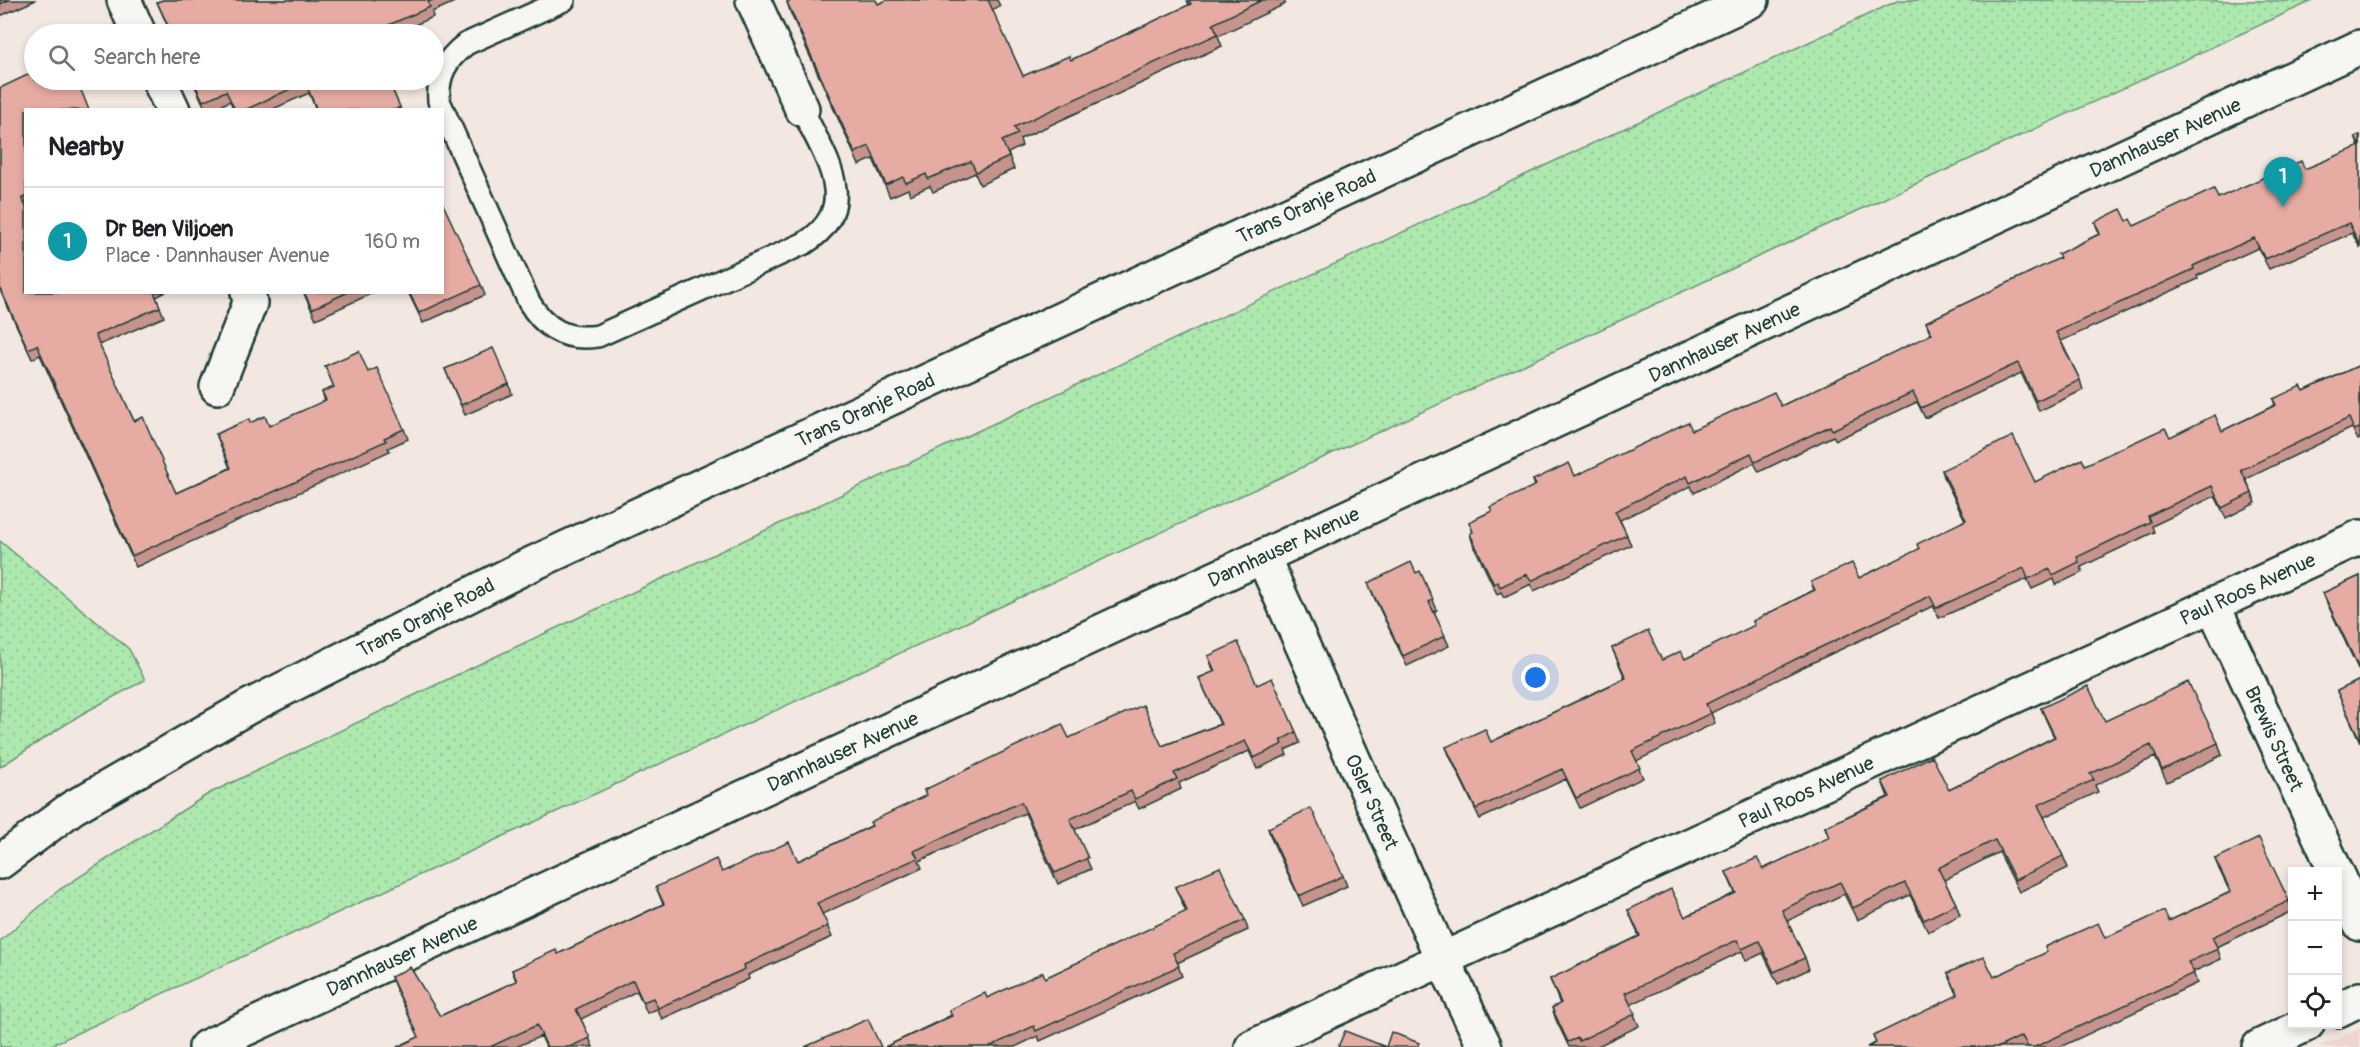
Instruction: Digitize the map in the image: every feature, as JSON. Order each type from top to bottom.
[{"type":"street","points":[[124,0],[135,24]]},
{"type":"street","points":[[753,0],[802,109]]},
{"type":"street","name":"Trans Oranje Road","points":[[0,862],[72,808],[248,707],[523,568],[1752,0]]},
{"type":"street","name":"Dannhauser Avenue","points":[[206,1047],[2360,47]]},
{"type":"street","points":[[164,90],[172,108]]},
{"type":"street","points":[[217,387],[250,303],[248,294]]},
{"type":"street","name":"Paul Roos Avenue","points":[[1252,1047],[2360,537]]},
{"type":"street","name":"Osler Street","points":[[1263,556],[1442,958],[1485,1047]]},
{"type":"street","name":"Brewis Street","points":[[2213,605],[2334,867]]},
{"type":"street","name":"Brewis Street","points":[[2342,884],[2360,924]]},
{"type":"street","points":[[2342,1008],[2360,999]]},
{"type":"street","points":[[2259,1047],[2297,1029]]},
{"type":"lane","points":[[444,68],[454,53],[466,44],[564,0]]},
{"type":"lane","points":[[438,90],[442,108]]},
{"type":"lane","points":[[444,112],[537,316],[562,334],[586,338],[598,336],[819,235],[829,223],[835,208],[835,180],[802,109]]},
{"type":"shaded area","points":[[2360,1029],[2360,1047],[2318,1047]]},
{"type":"green space","points":[[1899,0],[2312,1],[47,1047],[0,1047],[0,941],[59,890],[208,794],[488,660]]},
{"type":"green space","points":[[0,541],[129,649],[145,680],[80,715],[0,767]]},
{"type":"building","points":[[163,0],[433,0],[428,2],[430,7],[391,24],[167,24],[157,2]]},
{"type":"building","points":[[791,0],[876,0],[878,4],[887,0],[988,0],[1023,76],[1069,56],[1071,60],[1191,4],[1189,0],[1262,0],[1213,24],[1218,34],[1014,127],[1018,134],[1002,141],[1009,157],[976,172],[971,161],[928,179],[926,174],[906,183],[903,177],[886,185],[869,146],[855,153],[787,2]]},
{"type":"building","points":[[24,77],[24,90],[81,90],[88,108],[24,108],[24,198],[22,198],[24,202],[24,294],[155,294],[160,307],[95,335],[134,421],[143,417],[176,493],[231,468],[216,434],[249,419],[250,423],[265,416],[269,426],[326,400],[322,392],[334,387],[325,366],[359,351],[368,372],[377,368],[404,429],[384,438],[386,441],[132,556],[37,345],[28,349],[0,288],[0,88]]},
{"type":"building","points":[[198,90],[288,90],[249,108],[234,108],[226,91],[203,101]]},
{"type":"building","points":[[308,90],[392,90],[400,107],[398,108],[316,108]]},
{"type":"building","points":[[2360,135],[2360,146],[2355,137]]},
{"type":"building","points":[[2360,146],[2360,246],[2349,223],[2265,259],[2254,238],[2193,266],[2194,269],[2056,332],[2080,380],[2036,401],[2018,363],[1921,408],[1913,392],[1832,430],[1830,426],[1755,462],[1751,453],[1690,483],[1687,476],[1615,511],[1627,535],[1531,581],[1527,574],[1500,587],[1498,582],[1494,584],[1470,534],[1473,532],[1469,522],[1492,511],[1490,507],[1536,485],[1533,480],[1569,463],[1575,476],[1688,422],[1692,430],[1774,392],[1781,406],[1932,334],[1926,322],[2060,258],[2058,254],[2100,234],[2095,222],[2121,209],[2127,221],[2130,219],[2134,226],[2214,189],[2218,198],[2301,161],[2305,169]]},
{"type":"building","points":[[444,206],[481,285],[419,313],[410,294],[444,294]]},
{"type":"building","points":[[305,294],[344,294],[312,309]]},
{"type":"building","points":[[493,348],[509,384],[461,405],[445,369]]},
{"type":"building","points":[[2360,365],[2360,428],[2354,430],[2349,418],[2241,470],[2252,493],[2222,508],[2212,486],[2148,516],[2150,522],[2077,557],[2079,562],[2053,575],[2050,569],[2028,579],[2024,568],[1936,608],[1930,596],[1706,704],[1711,713],[1632,751],[1640,768],[1576,798],[1562,769],[1476,809],[1446,747],[1485,729],[1491,742],[1626,678],[1612,648],[1648,631],[1662,660],[1681,651],[1685,659],[1755,625],[1753,621],[1815,590],[1811,582],[1852,563],[1859,578],[1919,549],[1917,544],[1966,520],[1942,470],[2013,436],[2035,482],[2082,459],[2085,465],[2165,428],[2170,437],[2215,415],[2222,431],[2276,405],[2273,399],[2301,386],[2304,391]]},
{"type":"building","points":[[1411,562],[1416,573],[1420,571],[1433,600],[1429,602],[1445,636],[1403,656],[1368,583]]},
{"type":"building","points":[[2360,576],[2360,670],[2323,593]]},
{"type":"building","points":[[1238,642],[1257,685],[1272,678],[1296,732],[1281,740],[1283,744],[1254,758],[1245,741],[1174,773],[1177,779],[1135,799],[1131,791],[1070,819],[1088,858],[1055,873],[1021,802],[914,851],[918,858],[817,903],[828,926],[744,965],[745,969],[658,1008],[653,998],[643,1002],[633,980],[576,1009],[590,1038],[569,1047],[547,1047],[537,1025],[490,1047],[397,1047],[419,1037],[391,977],[410,967],[440,1016],[517,981],[512,970],[556,950],[558,954],[664,904],[656,887],[716,859],[722,872],[789,842],[798,861],[872,826],[870,822],[927,795],[924,790],[1062,724],[1069,738],[1143,705],[1162,746],[1221,724],[1199,678],[1215,671],[1208,656]]},
{"type":"building","points":[[2360,680],[2360,740],[2337,691]]},
{"type":"building","points":[[2188,682],[2218,743],[2162,770],[2151,745],[2090,774],[2094,780],[2038,805],[2063,856],[2015,880],[1995,840],[1938,868],[1956,904],[1924,920],[1905,883],[1853,908],[1840,882],[1782,910],[1805,958],[1774,972],[1759,941],[1742,949],[1737,940],[1625,993],[1635,1014],[1579,1041],[1578,1038],[1568,1042],[1552,1008],[1561,1003],[1550,979],[1640,936],[1628,910],[1671,889],[1685,917],[1736,893],[1726,872],[1757,858],[1763,869],[1830,837],[1825,827],[1890,797],[1882,781],[1932,756],[1949,790],[2055,737],[2041,708],[2088,686],[2105,721]]},
{"type":"building","points":[[1311,808],[1343,876],[1299,896],[1268,828]]},
{"type":"building","points":[[2259,838],[2288,901],[2212,937],[2218,949],[2188,962],[2194,973],[2035,1047],[2028,1047],[2022,1036],[1999,1047],[1867,1047],[1876,1043],[1873,1036],[1958,995],[1948,973],[1984,957],[1994,977],[2047,952],[2045,947],[2098,923],[2105,938],[2164,911],[2169,921],[2231,892],[2215,859]]},
{"type":"building","points":[[1220,867],[1245,920],[1173,953],[1179,966],[1036,1031],[1034,1026],[989,1047],[885,1047],[952,1016],[949,1010],[985,993],[987,998],[1043,972],[1045,978],[1187,911],[1175,887]]},
{"type":"building","points":[[868,1019],[881,1047],[805,1047]]},
{"type":"building","points":[[1345,1031],[1386,1047],[1338,1047]]},
{"type":"building","points":[[1391,1032],[1419,1043],[1417,1047],[1386,1047]]},
{"type":"place","name":"Dr Ben Viljoen","points":[[2283,207]]}]
